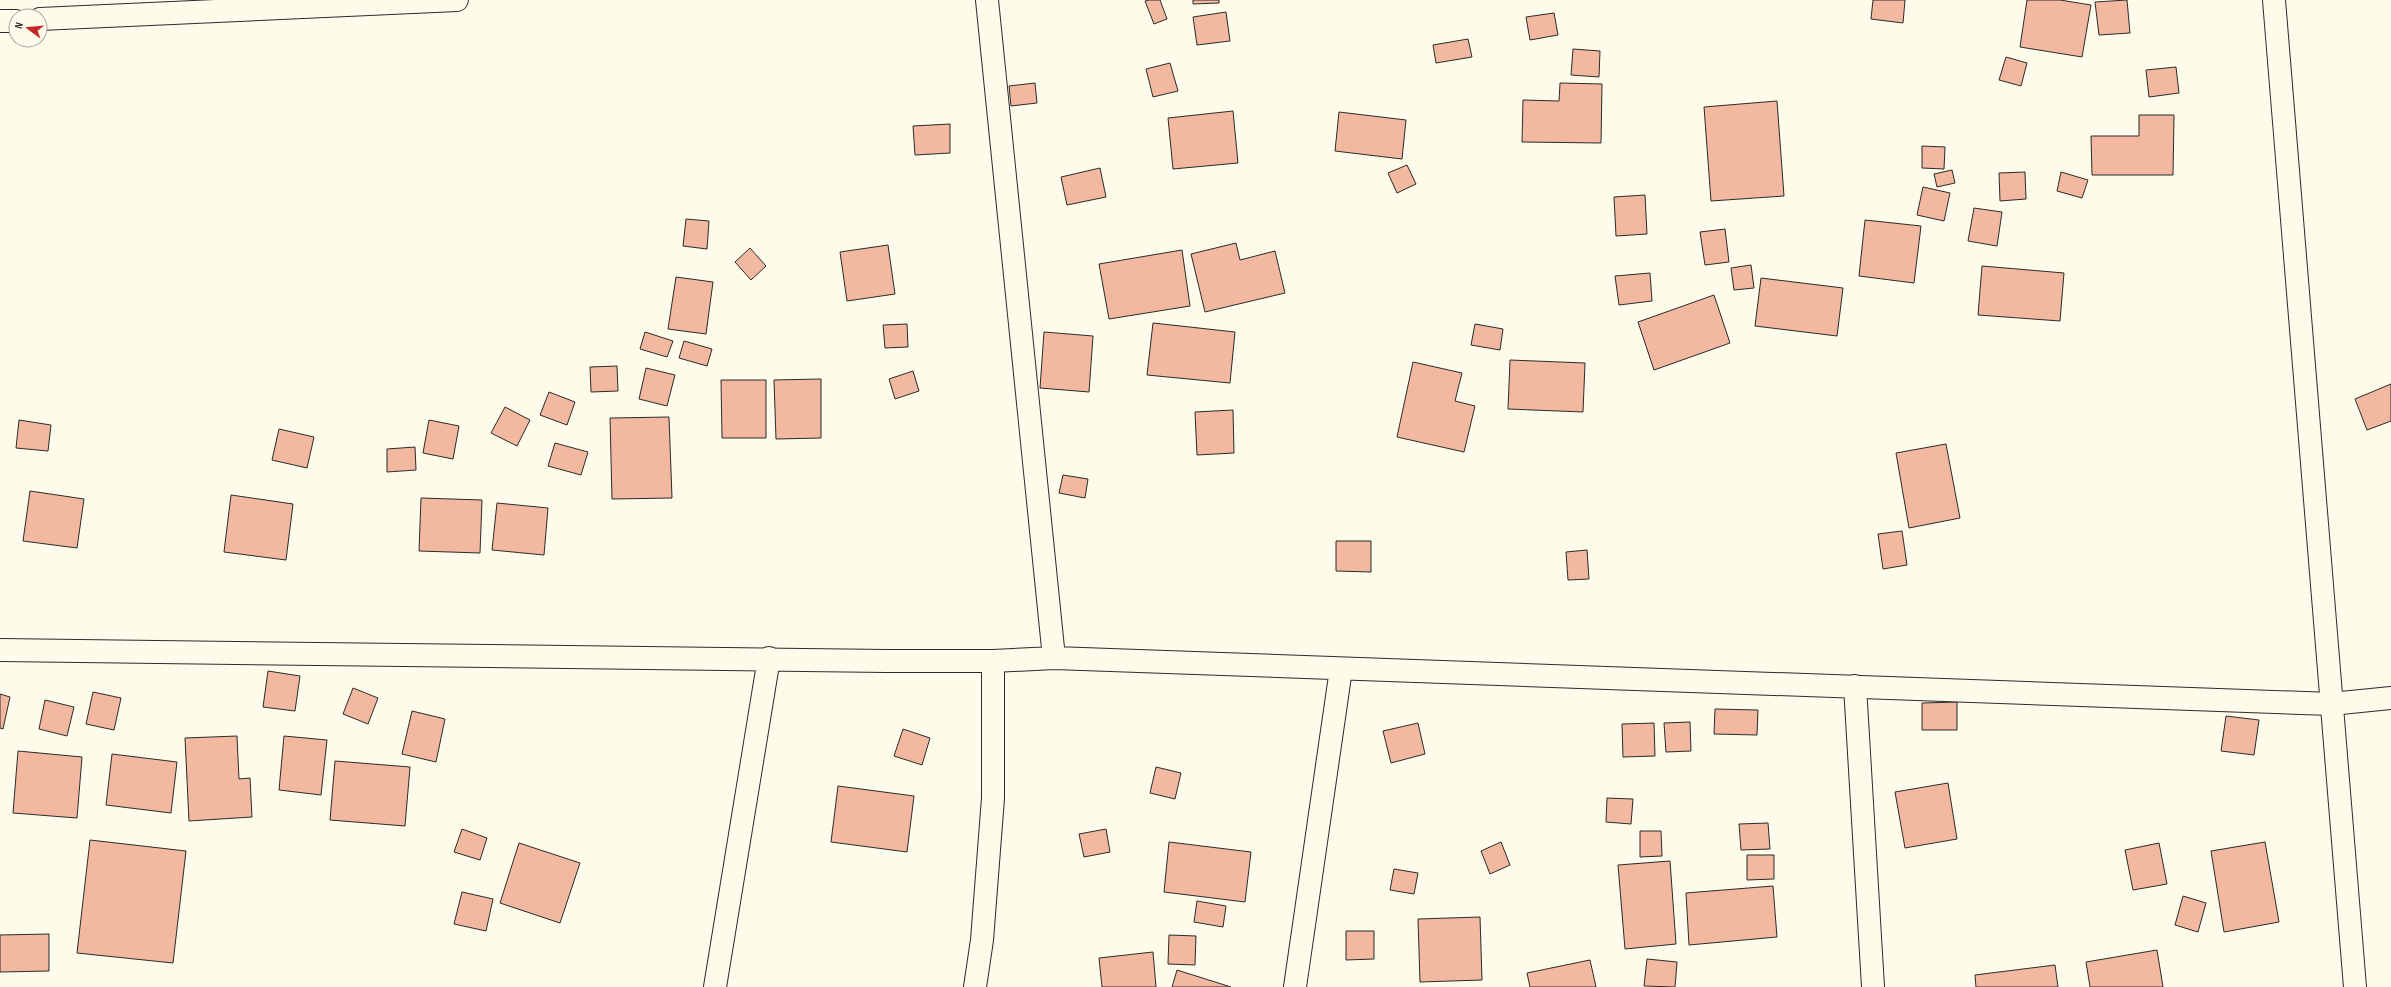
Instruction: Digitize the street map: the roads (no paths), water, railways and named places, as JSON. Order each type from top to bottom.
[{"type":"street","points":[[48,20],[456,0]]},
{"type":"street","points":[[987,0],[1054,658]]},
{"type":"street","points":[[2274,0],[2355,987]]},
{"type":"street","points":[[0,650],[993,661],[1054,658],[2331,704],[2391,698]]},
{"type":"street","points":[[716,987],[769,658]]},
{"type":"street","points":[[975,987],[982,940],[993,798],[993,661]]},
{"type":"street","points":[[1295,987],[1341,668]]},
{"type":"street","points":[[1855,686],[1872,987]]}]
